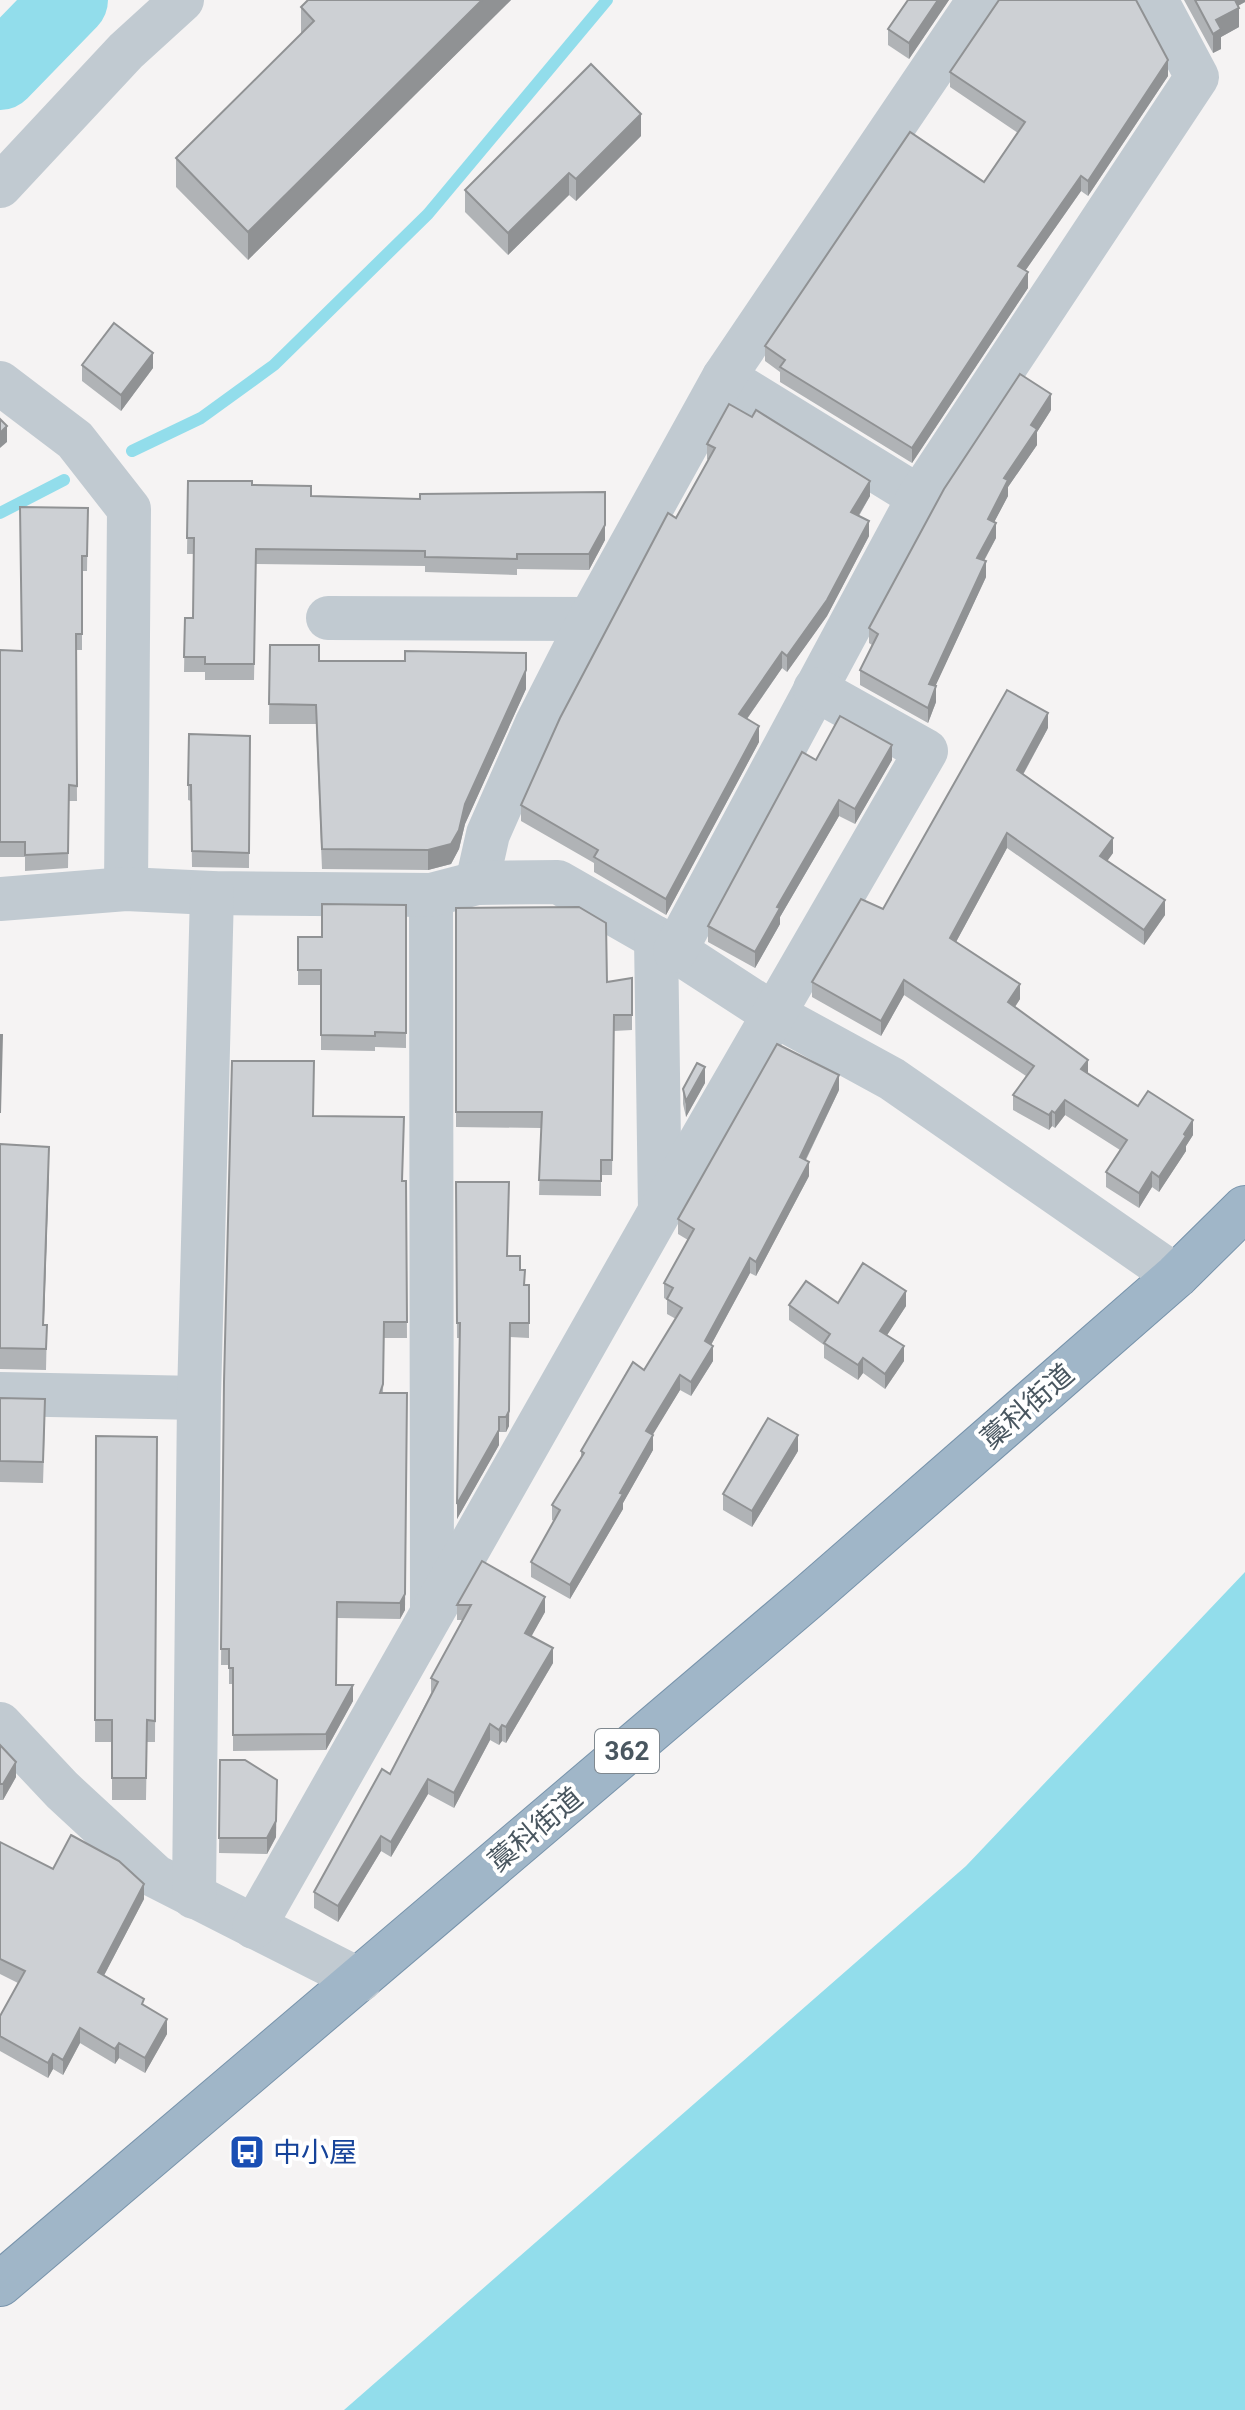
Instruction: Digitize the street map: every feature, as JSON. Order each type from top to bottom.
[{"type":"highway","name":"藁科街道","points":[[0,2284],[807,1598],[1176,1276],[1245,1208]]},
{"type":"street","points":[[0,186],[126,51],[182,0]]},
{"type":"street","points":[[477,883],[488,834],[537,723],[590,619],[724,377],[979,0]]},
{"type":"street","points":[[660,1211],[666,944],[815,689],[919,497],[1197,77],[1156,0]]},
{"type":"street","points":[[724,377],[919,497]]},
{"type":"street","points":[[0,383],[75,440],[129,509],[126,889]]},
{"type":"street","points":[[328,618],[590,619]]},
{"type":"street","points":[[254,1927],[660,1211],[926,751],[815,689]]},
{"type":"street","points":[[0,899],[126,889],[431,895],[477,883],[558,882],[666,944],[773,1014],[892,1079],[1176,1276]]},
{"type":"street","points":[[194,1897],[199,1398],[212,893]]},
{"type":"street","points":[[431,895],[432,1612]]},
{"type":"street","points":[[0,1394],[199,1398]]},
{"type":"street","points":[[0,1724],[62,1790],[155,1876],[360,1980]]},
{"type":"water","points":[[1245,1572],[1245,2410],[344,2410],[966,1866]]},
{"type":"building","points":[[308,0],[482,0],[248,232],[176,158],[314,21],[301,7]]},
{"type":"building","points":[[908,0],[938,0],[909,43],[888,29]]},
{"type":"building","points":[[999,0],[1136,0],[1168,60],[1088,181],[1081,176],[1018,266],[1028,272],[912,448],[780,367],[785,360],[765,346],[910,132],[984,182],[1025,122],[950,72]]},
{"type":"building","points":[[1195,0],[1235,0],[1239,8],[1216,20],[1221,29],[1213,34]]},
{"type":"building","points":[[591,64],[641,114],[576,179],[569,173],[508,233],[465,190]]},
{"type":"building","points":[[114,323],[153,353],[121,395],[82,365]]},
{"type":"building","points":[[1020,374],[1051,394],[1031,425],[1037,429],[1004,478],[1008,480],[988,519],[996,523],[977,558],[986,561],[929,684],[936,686],[928,708],[860,670],[878,634],[869,628],[944,489]]},
{"type":"building","points":[[729,404],[752,417],[756,410],[870,481],[851,512],[869,521],[827,600],[787,656],[782,652],[739,714],[759,726],[666,899],[594,857],[598,850],[521,805],[560,718],[668,513],[676,518],[715,448],[707,444]]},
{"type":"building","points":[[0,419],[7,426],[0,433]]},
{"type":"building","points":[[188,481],[252,481],[252,485],[311,486],[311,496],[420,499],[420,494],[605,492],[605,525],[589,554],[517,554],[517,559],[425,557],[425,551],[256,549],[254,664],[205,664],[205,657],[184,657],[185,618],[193,618],[194,538],[187,538]]},
{"type":"building","points":[[20,507],[88,508],[87,556],[82,556],[82,634],[76,634],[77,786],[69,785],[68,853],[25,855],[25,842],[0,842],[0,650],[22,651]]},
{"type":"building","points":[[270,645],[319,645],[319,661],[405,661],[405,651],[526,653],[526,670],[465,804],[459,830],[451,844],[428,850],[322,849],[316,705],[269,704]]},
{"type":"building","points":[[1007,690],[1048,713],[1017,770],[1113,838],[1100,856],[1165,900],[1144,930],[1007,833],[950,938],[1020,984],[1008,1002],[1088,1060],[1081,1069],[1138,1106],[1148,1091],[1193,1120],[1159,1177],[1152,1172],[1139,1193],[1106,1172],[1127,1140],[1065,1100],[1055,1113],[1052,1111],[1049,1115],[1013,1095],[1034,1066],[904,980],[881,1021],[812,982],[861,899],[883,909]]},
{"type":"building","points":[[840,716],[892,745],[855,809],[839,800],[777,907],[780,908],[755,952],[708,926],[802,752],[816,760]]},
{"type":"building","points":[[189,734],[250,736],[249,853],[192,851]]},
{"type":"building","points":[[322,904],[406,905],[406,1033],[321,1035],[321,970],[298,970],[298,937],[322,937]]},
{"type":"building","points":[[579,907],[606,923],[607,982],[632,978],[632,1015],[614,1015],[612,1160],[601,1160],[601,1181],[539,1180],[542,1112],[456,1112],[456,908]]},
{"type":"building","points":[[0,1035],[2,1035],[0,1113]]},
{"type":"building","points":[[777,1044],[839,1075],[800,1157],[809,1162],[756,1262],[750,1258],[705,1341],[713,1346],[691,1382],[680,1375],[646,1431],[653,1435],[570,1585],[531,1562],[560,1510],[552,1505],[633,1362],[644,1370],[682,1308],[667,1299],[673,1288],[664,1283],[694,1229],[678,1219]]},
{"type":"building","points":[[232,1061],[314,1061],[313,1116],[404,1117],[402,1181],[406,1181],[407,1322],[384,1322],[383,1384],[380,1393],[407,1393],[405,1594],[400,1603],[337,1602],[336,1685],[353,1685],[326,1734],[233,1735],[233,1668],[229,1668],[229,1649],[221,1649]]},
{"type":"building","points":[[697,1063],[705,1067],[686,1101],[683,1089]]},
{"type":"building","points":[[0,1144],[49,1147],[43,1325],[47,1325],[46,1349],[0,1348]]},
{"type":"building","points":[[456,1182],[509,1182],[507,1256],[520,1256],[520,1270],[525,1270],[524,1285],[529,1285],[529,1323],[510,1323],[509,1411],[506,1417],[499,1417],[499,1430],[457,1504],[460,1323],[457,1323]]},
{"type":"building","points":[[863,1263],[906,1291],[880,1331],[904,1346],[885,1374],[863,1358],[858,1365],[824,1343],[830,1334],[789,1305],[806,1281],[838,1303]]},
{"type":"building","points":[[0,1398],[45,1399],[43,1462],[0,1461]]},
{"type":"building","points":[[768,1418],[798,1435],[752,1511],[723,1494]]},
{"type":"building","points":[[96,1436],[157,1437],[155,1721],[147,1720],[146,1778],[112,1778],[112,1720],[95,1720]]},
{"type":"building","points":[[482,1561],[545,1597],[525,1633],[553,1648],[506,1727],[502,1725],[499,1730],[490,1724],[454,1793],[428,1779],[391,1842],[381,1836],[338,1906],[314,1892],[382,1769],[390,1774],[438,1682],[431,1678],[471,1605],[457,1605]]},
{"type":"building","points":[[0,1745],[16,1762],[3,1784],[0,1784]]},
{"type":"building","points":[[220,1760],[245,1760],[277,1780],[276,1821],[267,1838],[219,1838]]},
{"type":"building","points":[[71,1835],[119,1861],[144,1884],[98,1972],[144,1999],[142,2004],[167,2019],[145,2058],[119,2043],[115,2049],[80,2028],[63,2060],[53,2054],[48,2063],[0,2036],[0,2016],[25,1971],[0,1959],[0,1842],[53,1869]]},
{"type":"waterway","points":[[0,72],[70,0]]},
{"type":"waterway","points":[[132,451],[201,418],[274,365],[428,214],[607,0]]},
{"type":"waterway","points":[[0,513],[64,480]]},
{"type":"place","name":"中小屋","points":[[247,2152]]}]
